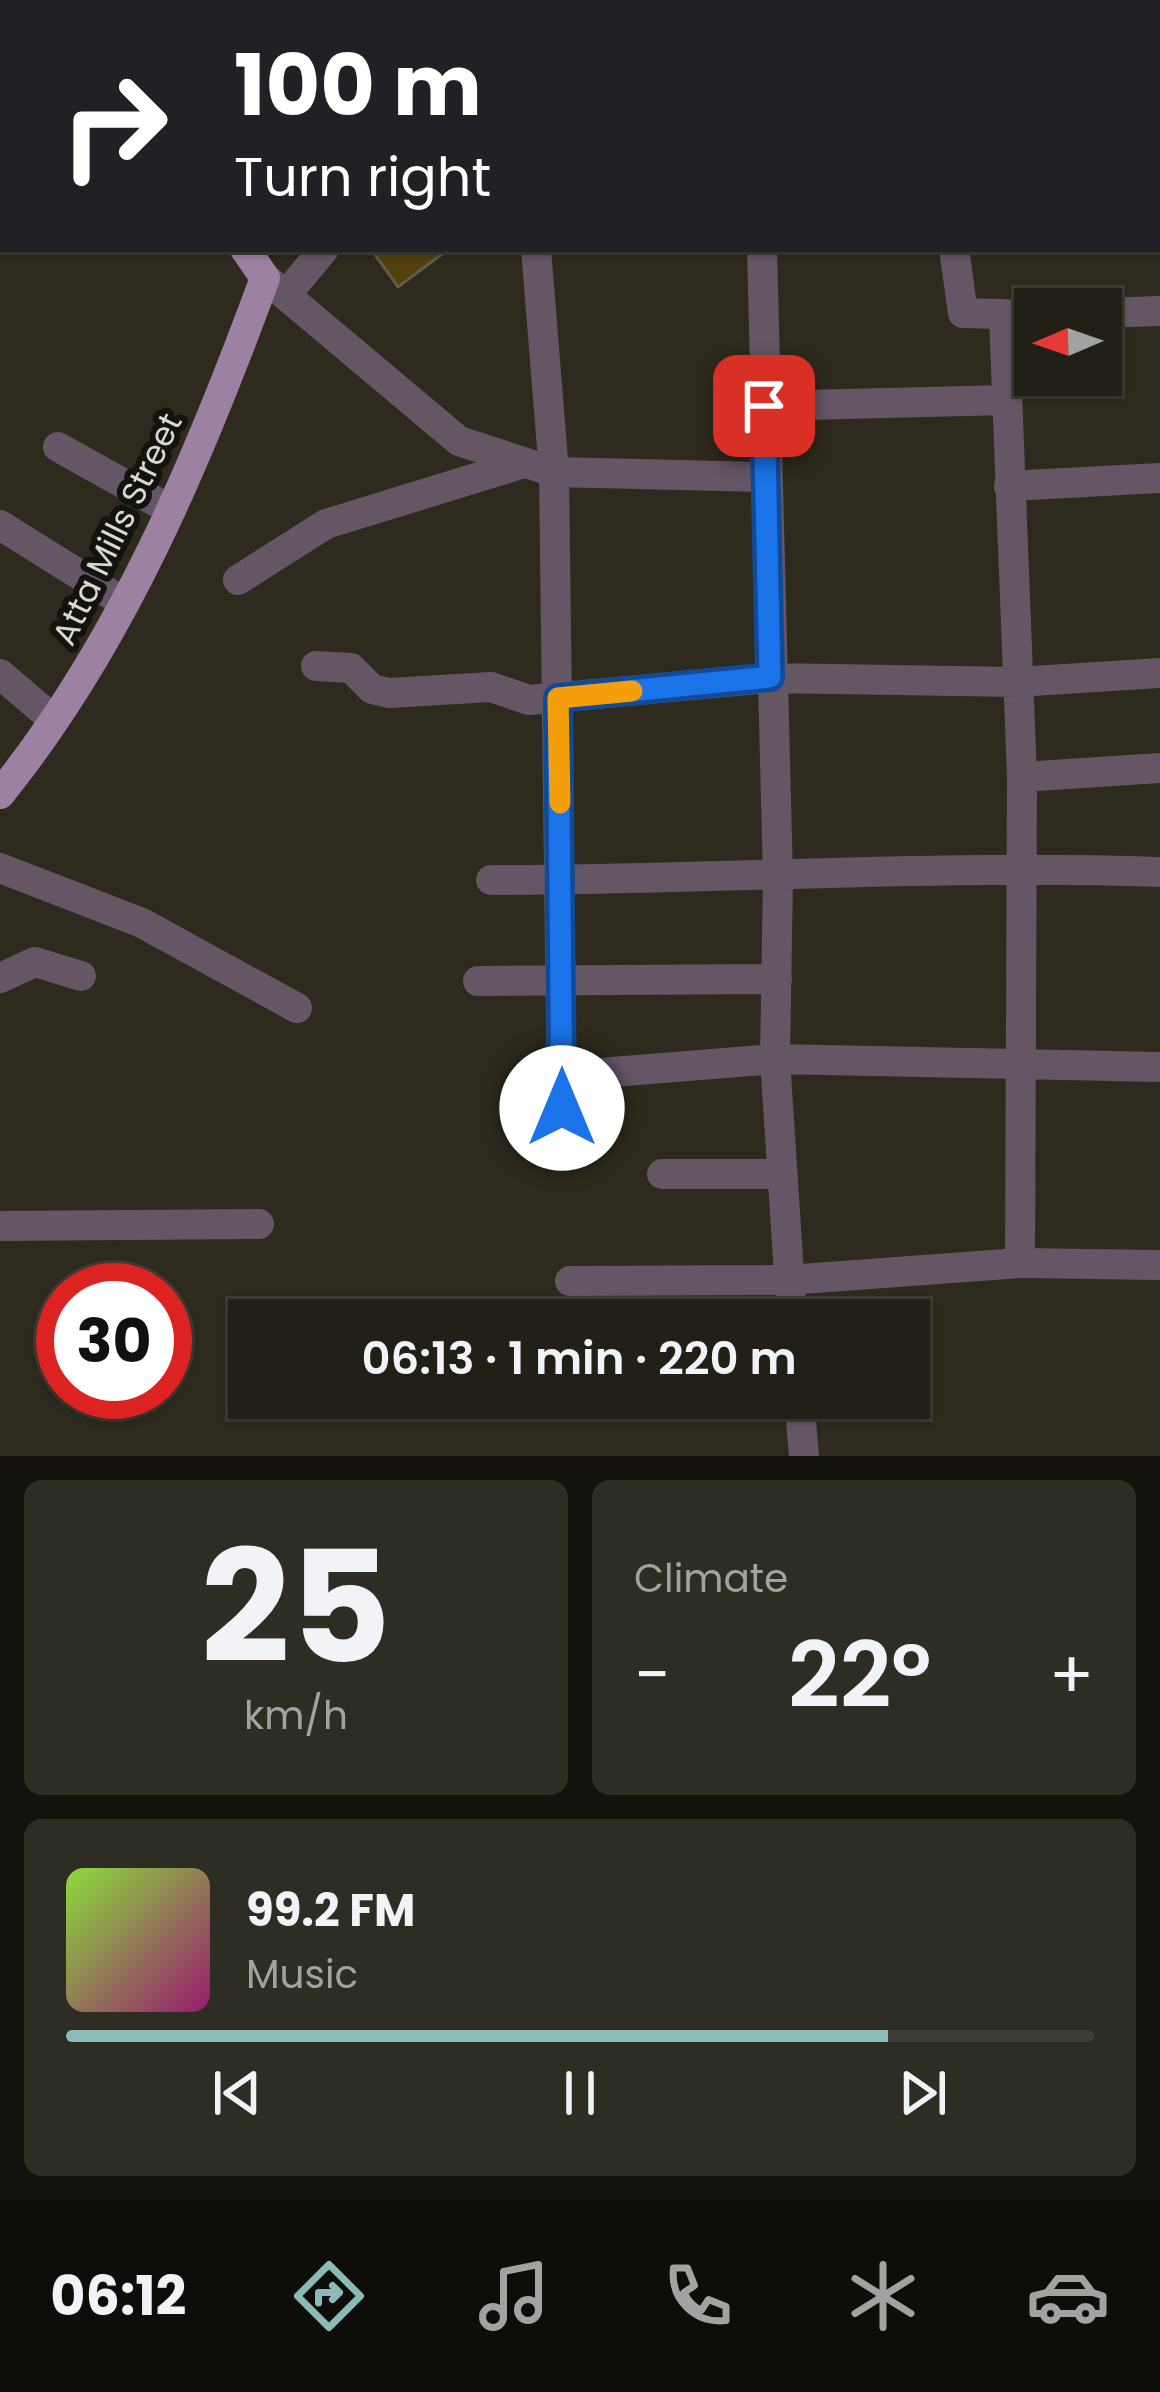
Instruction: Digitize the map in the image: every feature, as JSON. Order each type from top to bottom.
[{"type":"main road","points":[[247,252],[276,287]]},
{"type":"main road","name":"Atta Mills Street","points":[[0,794],[54,720],[123,602],[276,287]]},
{"type":"street","points":[[320,252],[276,287],[459,441],[554,472],[765,477]]},
{"type":"street","points":[[536,252],[554,472],[562,1108]]},
{"type":"street","points":[[762,252],[778,878],[776,1059],[790,1299]]},
{"type":"street","points":[[954,252],[962,313],[1014,316]]},
{"type":"street","points":[[1122,312],[1160,311]]},
{"type":"street","points":[[1004,316],[1022,777],[1020,1263]]},
{"type":"street","points":[[764,406],[1006,400]]},
{"type":"street","points":[[58,447],[171,510]]},
{"type":"street","points":[[238,580],[326,524],[520,464]]},
{"type":"street","points":[[1009,486],[1160,478]]},
{"type":"street","points":[[0,525],[123,602]]},
{"type":"street","points":[[316,666],[351,668],[372,689],[389,693],[491,687],[529,700],[770,677],[1017,682],[1160,673]]},
{"type":"street","points":[[0,674],[54,720]]},
{"type":"street","points":[[1022,777],[1160,768]]},
{"type":"street","points":[[491,880],[778,878],[1021,867],[1160,872]]},
{"type":"street","points":[[0,868],[142,923],[297,1008]]},
{"type":"street","points":[[0,978],[35,962],[81,976]]},
{"type":"street","points":[[478,982],[777,979]]},
{"type":"street","points":[[562,1076],[776,1059],[1160,1067]]},
{"type":"street","points":[[662,1174],[780,1174]]},
{"type":"street","points":[[0,1226],[259,1224]]},
{"type":"street","points":[[570,1281],[788,1280],[1020,1263],[1160,1265]]},
{"type":"street","points":[[801,1419],[804,1456]]},
{"type":"building","points":[[373,252],[441,252],[442,254],[398,287]]},
{"type":"slow traffic","points":[[560,803],[558,698],[632,691]]},
{"type":"route","points":[[562,1108],[558,698],[770,677],[764,406]]}]
